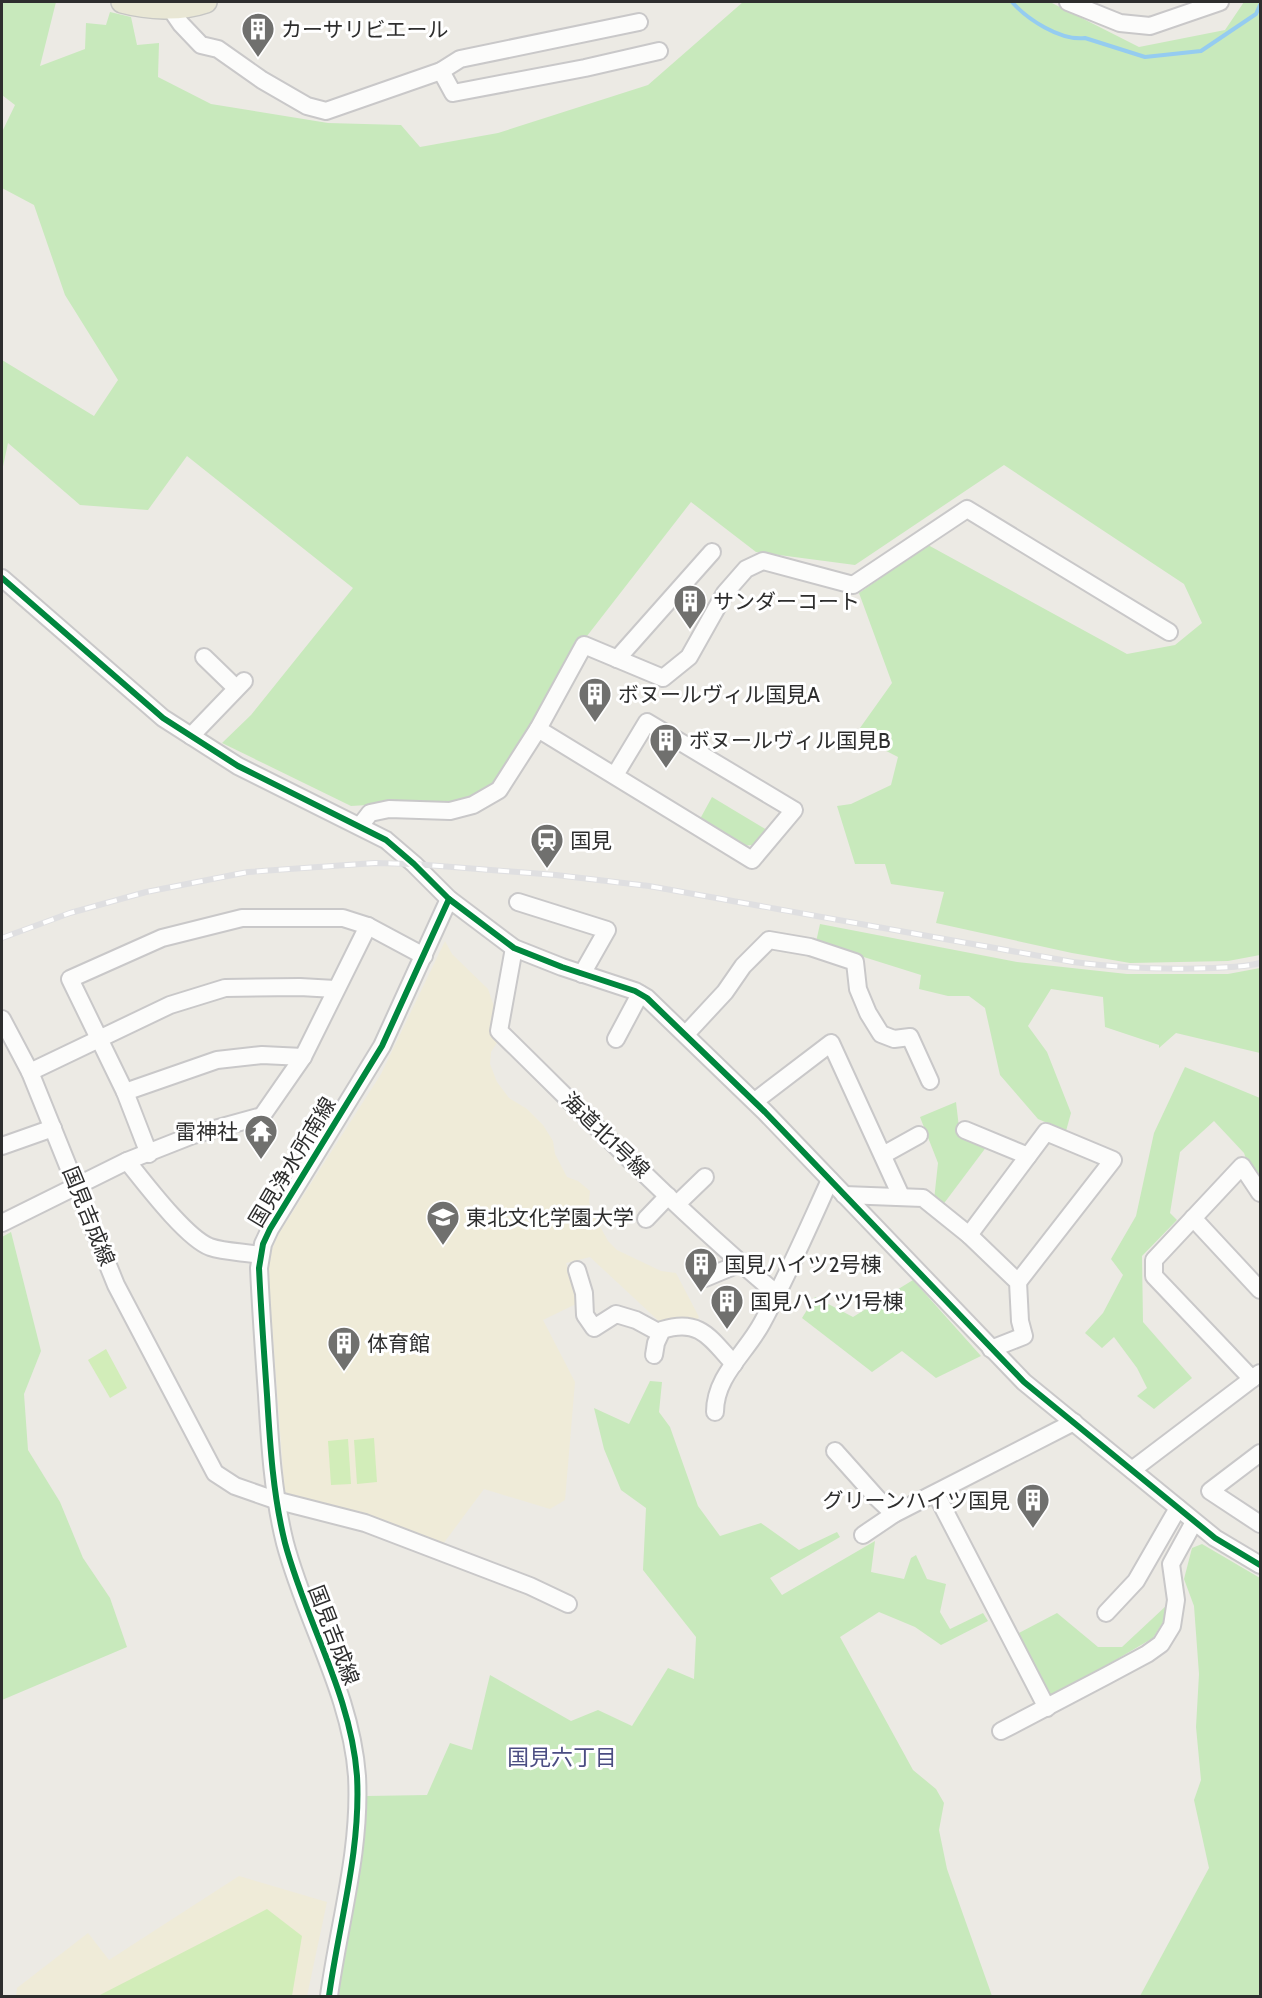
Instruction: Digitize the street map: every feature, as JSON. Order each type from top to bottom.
[{"type":"main road","points":[[122,2],[138,6],[170,8],[206,2]]},
{"type":"street","points":[[1068,2],[1120,23],[1150,26],[1220,2]]},
{"type":"street","points":[[170,8],[181,24],[201,45],[218,49],[262,80],[307,106],[326,111],[441,70],[460,59],[639,22]]},
{"type":"street","points":[[441,70],[453,93],[660,51]]},
{"type":"street","points":[[360,826],[370,813],[389,809],[450,811],[473,805],[499,790],[538,729],[584,645],[663,678],[689,657],[725,592],[746,569],[763,561],[852,585],[967,509],[1169,632]]},
{"type":"street","points":[[617,659],[712,552]]},
{"type":"street","points":[[2,578],[163,718],[238,766],[386,840],[449,899],[514,948],[647,998],[754,1101],[1024,1382],[1194,1522],[1215,1538],[1260,1565]]},
{"type":"street","points":[[191,736],[240,685],[204,657]]},
{"type":"street","points":[[538,729],[752,860],[794,810],[647,723],[615,776]]},
{"type":"street","name":"国見浄水所南線","points":[[275,1500],[259,1281],[260,1255],[270,1229],[382,1046],[449,899]]},
{"type":"street","points":[[518,902],[607,930],[582,974]]},
{"type":"street","points":[[149,1154],[125,1092],[70,979],[162,938],[242,918],[344,918],[368,926],[424,956]]},
{"type":"street","points":[[2,1223],[127,1161],[193,1135],[262,1116],[303,1057],[368,926]]},
{"type":"street","points":[[686,1034],[725,992],[743,966],[769,940],[810,947],[855,962],[858,989],[868,1013],[881,1034],[894,1040],[910,1037],[930,1081]]},
{"type":"street","name":"海道北1号線","points":[[514,948],[499,1031],[672,1200],[777,1294]]},
{"type":"street","points":[[30,1072],[170,1005],[225,988],[335,989]]},
{"type":"street","points":[[616,1039],[640,994]]},
{"type":"street","name":"国見吉成線","points":[[2,1019],[30,1072],[116,1285],[215,1473],[235,1486],[275,1500],[285,1544],[303,1601],[329,1661],[349,1726],[357,1776],[356,1829],[351,1870],[329,1996]]},
{"type":"street","points":[[754,1101],[831,1043],[901,1196]]},
{"type":"street","points":[[125,1092],[217,1060],[262,1055],[303,1057]]},
{"type":"street","points":[[2,1146],[53,1128]]},
{"type":"street","points":[[965,1130],[1028,1156]]},
{"type":"street","points":[[969,1235],[1046,1132],[1113,1160],[1018,1282],[1023,1336],[991,1349]]},
{"type":"street","points":[[883,1155],[919,1135]]},
{"type":"street","points":[[127,1161],[163,1206],[200,1241],[210,1247],[260,1255]]},
{"type":"street","points":[[1132,1470],[1256,1376],[1154,1276],[1154,1260],[1242,1166],[1260,1193]]},
{"type":"street","points":[[646,1219],[705,1177]]},
{"type":"street","points":[[715,1412],[715,1399],[721,1383],[761,1325],[830,1180]]},
{"type":"street","points":[[844,1195],[923,1198],[969,1235],[1018,1282]]},
{"type":"street","points":[[1193,1218],[1260,1290]]},
{"type":"street","points":[[705,1278],[741,1263]]},
{"type":"street","points":[[577,1270],[584,1293],[585,1316],[594,1328],[616,1314],[636,1320],[660,1333]]},
{"type":"street","points":[[654,1355],[662,1330],[672,1326],[695,1328],[703,1330],[734,1364]]},
{"type":"street","points":[[863,1535],[894,1514],[1074,1422]]},
{"type":"street","points":[[835,1451],[894,1514]]},
{"type":"street","points":[[1260,1453],[1210,1491],[1260,1524]]},
{"type":"street","points":[[936,1494],[1047,1708]]},
{"type":"street","points":[[275,1500],[365,1523],[530,1586],[568,1604]]},
{"type":"street","points":[[1106,1613],[1136,1581],[1178,1508]]},
{"type":"street","points":[[1001,1731],[1147,1654],[1161,1644],[1172,1626],[1176,1600],[1172,1564],[1194,1522]]},
{"type":"shaded area","name":"東北文化学園大学","points":[[445,941],[452,954],[488,989],[497,1015],[490,1030],[500,1038],[491,1052],[490,1064],[497,1082],[509,1098],[527,1109],[543,1125],[553,1141],[555,1154],[567,1177],[578,1181],[590,1191],[591,1210],[608,1241],[617,1250],[661,1271],[676,1273],[699,1317],[694,1325],[662,1324],[590,1257],[566,1263],[578,1297],[576,1304],[543,1320],[575,1382],[565,1500],[550,1509],[484,1489],[443,1544],[285,1497],[268,1273],[272,1250],[278,1235],[381,1074]]},
{"type":"shaded area","points":[[239,1876],[327,1902],[307,1996],[16,1996],[17,1988],[88,1933],[109,1960]]},
{"type":"green space","points":[[2,2],[56,2],[40,66],[85,49],[86,23],[106,25],[110,12],[131,17],[137,45],[159,43],[158,77],[211,104],[328,123],[401,125],[420,147],[498,133],[648,85],[743,2],[1050,2],[1139,47],[1225,30],[1244,2],[1260,2],[1260,955],[1228,961],[1130,963],[1072,953],[936,923],[944,892],[891,884],[885,864],[855,864],[837,806],[851,804],[891,785],[898,757],[855,735],[892,683],[859,593],[928,545],[1127,654],[1175,645],[1202,623],[1184,584],[1004,465],[855,565],[756,552],[691,502],[587,636],[493,786],[470,800],[445,805],[400,803],[351,806],[222,743],[251,715],[353,588],[187,456],[148,510],[80,505],[8,443],[2,471],[2,360],[94,416],[118,380],[65,295],[34,205],[2,188],[2,132],[15,105],[2,95]]},
{"type":"green space","points":[[712,797],[767,830],[753,845],[742,846],[700,819]]},
{"type":"green space","points":[[820,924],[1017,962],[1127,974],[1228,974],[1260,968],[1260,1053],[1176,1033],[1159,1048],[1159,1045],[1105,1027],[1103,997],[1051,989],[1028,1026],[1047,1052],[1071,1113],[1066,1131],[1038,1119],[1000,1075],[985,1008],[969,996],[948,996],[919,989],[921,975],[816,942]]},
{"type":"green space","points":[[1185,1067],[1260,1098],[1260,1184],[1250,1170],[1244,1153],[1214,1121],[1180,1152],[1170,1213],[1177,1220],[1142,1256],[1143,1322],[1192,1378],[1154,1409],[1137,1396],[1147,1388],[1137,1368],[1114,1337],[1102,1348],[1085,1333],[1103,1313],[1123,1275],[1111,1259],[1136,1216],[1154,1133]]},
{"type":"green space","points":[[956,1102],[960,1136],[987,1146],[942,1206],[934,1200],[938,1163],[920,1117]]},
{"type":"green space","points":[[11,1232],[41,1351],[24,1394],[28,1450],[60,1502],[83,1558],[110,1598],[127,1647],[2,1700],[2,1237]]},
{"type":"green space","points":[[913,1280],[981,1356],[936,1378],[902,1351],[872,1372],[802,1318],[815,1297],[853,1317]]},
{"type":"green space","points":[[106,1349],[127,1388],[110,1398],[88,1360]]},
{"type":"green space","points":[[650,1381],[662,1382],[659,1412],[670,1427],[698,1506],[720,1536],[761,1523],[799,1550],[837,1532],[840,1537],[770,1578],[782,1595],[875,1541],[871,1572],[904,1579],[911,1558],[916,1555],[927,1579],[946,1584],[940,1612],[950,1629],[983,1613],[988,1621],[941,1645],[915,1627],[879,1612],[840,1637],[913,1770],[936,1789],[944,1803],[939,1830],[947,1869],[992,1996],[337,1996],[358,1876],[367,1796],[427,1795],[450,1743],[472,1750],[490,1675],[571,1721],[598,1710],[632,1726],[668,1668],[694,1679],[696,1637],[643,1570],[646,1508],[621,1490],[604,1449],[594,1408],[629,1424]]},
{"type":"green space","points":[[374,1438],[377,1482],[357,1484],[354,1440]]},
{"type":"green space","points":[[348,1439],[351,1484],[331,1485],[328,1441]]},
{"type":"green space","points":[[1202,1544],[1260,1578],[1260,1996],[1140,1996],[1209,1868],[1194,1800],[1201,1780],[1196,1727],[1199,1674],[1194,1606],[1184,1579],[1192,1548]]},
{"type":"green space","points":[[1166,1606],[1163,1622],[1153,1638],[1049,1699],[1017,1634],[1057,1613],[1098,1647],[1122,1647]]},
{"type":"green space","points":[[267,1909],[302,1936],[292,1996],[98,1996]]},
{"type":"waterway","points":[[1012,2],[1045,28],[1065,36],[1085,38],[1145,57],[1201,51],[1256,14],[1260,5]]},
{"type":"railway","points":[[2,938],[70,913],[146,892],[248,872],[375,863],[556,875],[649,886],[1073,962],[1178,969],[1232,967],[1260,963]]},
{"type":"cycle path","points":[[2,578],[163,718],[238,766],[386,840],[449,899],[514,948],[562,967],[635,991],[647,998],[765,1112],[1024,1382],[1215,1538],[1260,1565]]},
{"type":"cycle path","points":[[329,1996],[353,1859],[357,1776],[346,1716],[327,1658],[294,1572],[281,1525],[271,1451],[259,1268],[263,1244],[270,1229],[382,1046],[449,899]]},
{"type":"place","name":"カーサリビエール","points":[[258,58]]},
{"type":"place","name":"サンダーコート","points":[[690,630]]},
{"type":"place","name":"ボヌールヴィル国見A","points":[[595,723]]},
{"type":"place","name":"ボヌールヴィル国見B","points":[[666,769]]},
{"type":"place","name":"国見","points":[[547,869]]},
{"type":"place","name":"雷神社","points":[[261,1160]]},
{"type":"place","name":"東北文化学園大学","points":[[443,1246]]},
{"type":"place","name":"国見ハイツ2号棟","points":[[701,1293]]},
{"type":"place","name":"国見ハイツ1号棟","points":[[727,1330]]},
{"type":"place","name":"体育館","points":[[344,1372]]},
{"type":"place","name":"グリーンハイツ国見","points":[[1033,1529]]},
{"type":"district","name":"国見六丁目","points":[[562,1757]]}]
